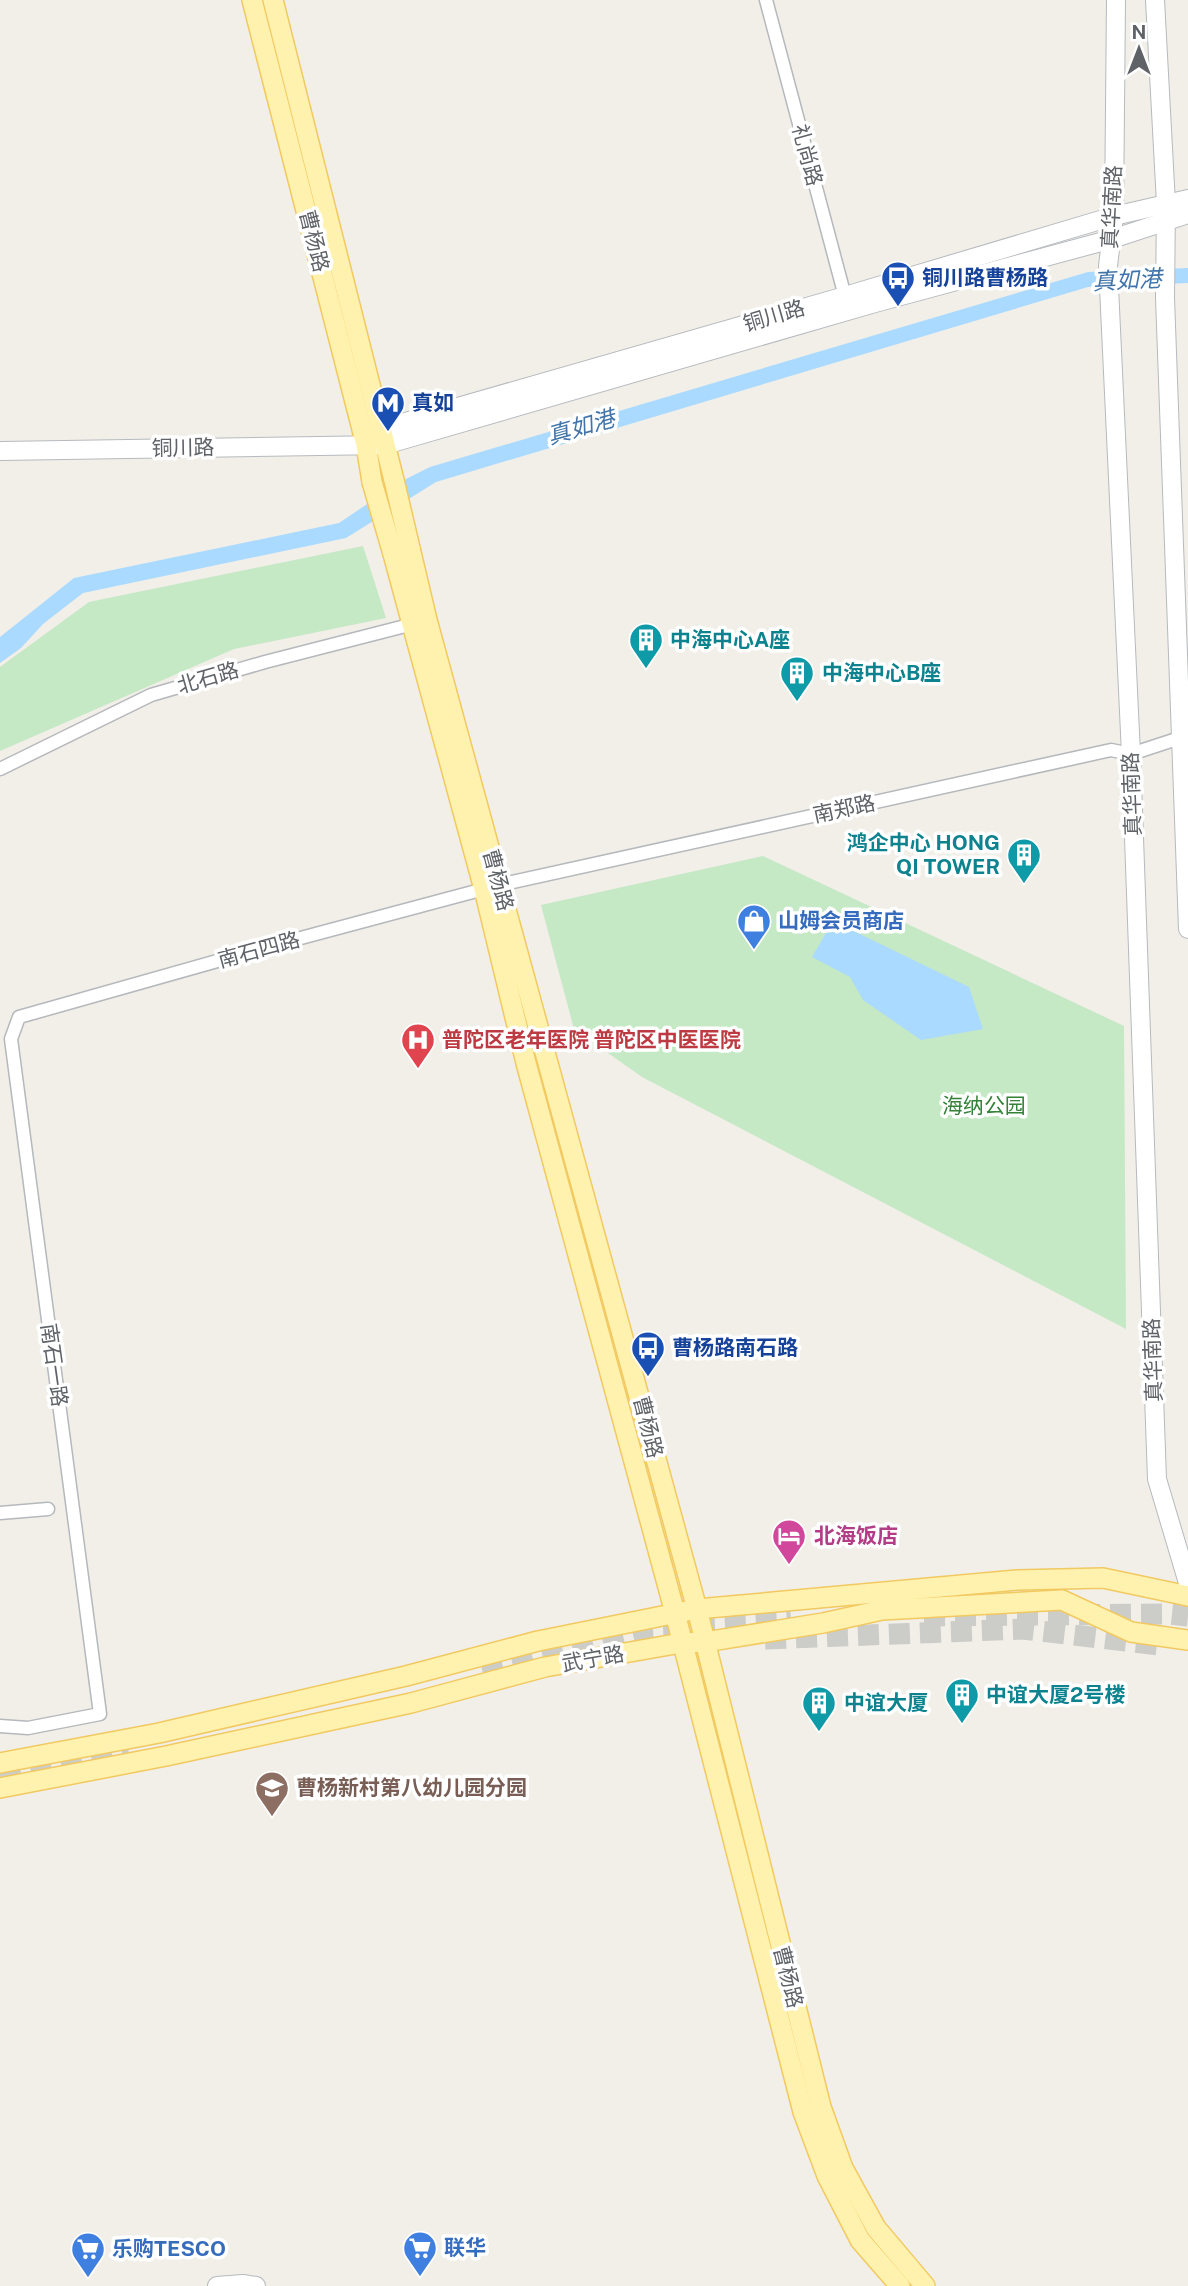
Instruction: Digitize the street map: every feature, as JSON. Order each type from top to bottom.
[{"type":"main road","name":"曹杨路","points":[[252,0],[378,440],[394,480],[402,551],[420,622],[491,887],[705,1642],[821,2108],[843,2168],[876,2228],[925,2286]]},
{"type":"main road","name":"曹杨路","points":[[273,0],[378,440],[372,482],[402,551]]},
{"type":"main road","name":"真华南路","points":[[1115,0],[1114,216],[1108,266],[1131,754],[1157,1479],[1188,1583]]},
{"type":"main road","points":[[1155,0],[1165,213],[1165,298],[1185,737],[1188,929]]},
{"type":"main road","name":"铜川路","points":[[847,304],[1112,239],[1188,199]]},
{"type":"main road","name":"铜川路","points":[[0,451],[378,440],[847,304],[1114,216],[1188,214]]},
{"type":"main road","name":"曹杨路","points":[[491,887],[526,1063],[675,1613],[803,2112],[827,2176],[860,2240],[900,2286]]},
{"type":"main road","name":"武宁路","points":[[0,1763],[185,1727],[407,1676],[538,1641],[696,1609],[1017,1580],[1103,1578],[1188,1596]]},
{"type":"main road","name":"武宁路","points":[[0,1788],[153,1759],[411,1703],[545,1667],[681,1643],[705,1642],[824,1623],[882,1609],[1062,1600],[1131,1632],[1188,1640]]},
{"type":"main road","points":[[217,2286],[256,2286]]},
{"type":"street","name":"礼尚路","points":[[765,0],[847,304]]},
{"type":"street","name":"北石路","points":[[0,769],[151,695],[420,622]]},
{"type":"street","name":"南郑路","points":[[491,887],[1111,750],[1131,754],[1185,737]]},
{"type":"street","name":"南石四路","points":[[19,1017],[491,887]]},
{"type":"street","name":"南石一路","points":[[0,1726],[29,1728],[100,1714],[11,1039],[19,1017]]},
{"type":"street","points":[[0,1513],[48,1509]]},
{"type":"green space","points":[[363,546],[386,618],[234,649],[0,751],[0,667],[89,602]]},
{"type":"green space","name":"海纳公园","points":[[763,856],[1124,1026],[1126,1329],[642,1077],[574,1029],[541,905]]},
{"type":"water","name":"真如港","points":[[1188,268],[1188,283],[1088,287],[436,482],[346,538],[83,593],[0,663],[0,637],[74,578],[339,523],[400,482],[430,467],[1088,272]]},
{"type":"water","points":[[833,921],[969,987],[983,1029],[921,1040],[863,1000],[850,977],[812,957]]},
{"type":"tunnel","points":[[924,1616],[1188,1616]]},
{"type":"tunnel","points":[[481,1665],[642,1629],[791,1621]]},
{"type":"tunnel","points":[[765,1639],[1023,1629],[1159,1645]]},
{"type":"tunnel","points":[[0,1775],[129,1754]]},
{"type":"place","name":"铜川路曹杨路","points":[[898,308]]},
{"type":"place","name":"真如","points":[[388,433]]},
{"type":"place","name":"中海中心A座","points":[[646,670]]},
{"type":"place","name":"中海中心B座","points":[[797,703]]},
{"type":"place","name":"鸿企中心 HONG QI TOWER","points":[[1024,885]]},
{"type":"place","name":"山姆会员商店","points":[[754,951]]},
{"type":"place","name":"普陀区老年医院 普陀区中医医院","points":[[418,1070]]},
{"type":"place","name":"曹杨路南石路","points":[[648,1378]]},
{"type":"place","name":"北海饭店","points":[[789,1566]]},
{"type":"place","name":"中谊大厦2号楼","points":[[962,1725]]},
{"type":"place","name":"中谊大厦","points":[[819,1733]]},
{"type":"place","name":"曹杨新村第八幼儿园分园","points":[[272,1818]]},
{"type":"place","name":"联华","points":[[420,2278]]},
{"type":"place","name":"乐购TESCO","points":[[88,2279]]}]
